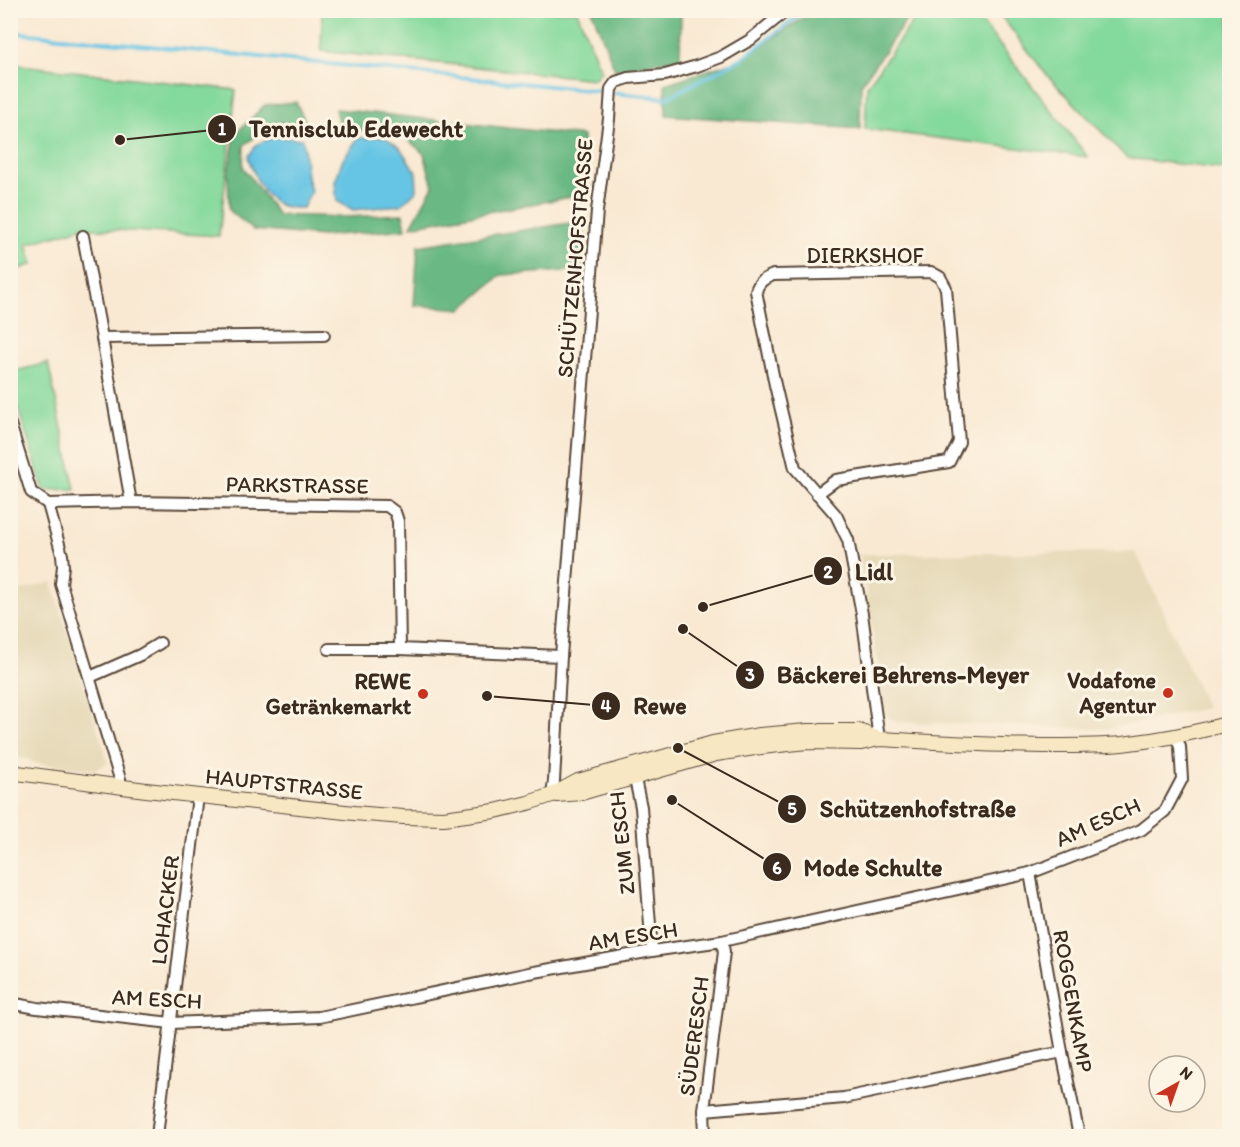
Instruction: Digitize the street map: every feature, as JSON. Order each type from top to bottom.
[{"type":"main road","name":"HAUPTSTRASSE","points":[[10,772],[198,796],[404,818],[444,818],[495,811],[552,795],[581,792],[633,771],[761,747],[807,742],[861,743],[879,739],[1018,745],[1122,744],[1176,736],[1230,723]]},
{"type":"street","name":"SCHÜTZENHOFSTRASSE","points":[[552,795],[597,211],[611,89],[616,81],[664,75],[721,57],[750,40],[787,10]]},
{"type":"street","points":[[83,236],[131,502]]},
{"type":"street","name":"DIERKSHOF","points":[[817,494],[836,480],[949,462],[959,442],[946,288],[940,277],[931,272],[773,275],[758,285],[757,296],[795,468],[817,494],[836,514],[848,540],[862,614],[879,739]]},
{"type":"street","points":[[102,338],[324,335]]},
{"type":"street","points":[[10,424],[31,492],[48,504],[62,555],[61,584],[120,779],[119,786]]},
{"type":"street","name":"PARKSTRASSE","points":[[48,504],[131,502],[387,506],[395,512],[398,521],[400,649]]},
{"type":"street","points":[[90,677],[140,655],[160,643]]},
{"type":"street","points":[[329,649],[400,649],[561,656]]},
{"type":"street","name":"AM ESCH","points":[[10,1003],[171,1023],[319,1017],[529,973],[722,941],[1030,873],[1141,830],[1165,812],[1182,779],[1180,747],[1176,736]]},
{"type":"street","name":"ZUM ESCH","points":[[633,771],[641,807],[652,951]]},
{"type":"street","name":"LOHACKER","points":[[157,1137],[198,796]]},
{"type":"street","name":"ROGGENKAMP","points":[[1030,873],[1079,1137]]},
{"type":"street","name":"SÜDERESCH","points":[[705,1137],[704,1110],[724,952],[722,941]]},
{"type":"street","points":[[704,1110],[844,1098],[1062,1052]]},
{"type":"shaded area","points":[[1136,552],[1207,708],[1107,729],[895,722],[886,715],[860,554]]},
{"type":"shaded area","points":[[52,582],[108,762],[96,770],[34,763],[28,759],[11,757],[11,593]]},
{"type":"green space","points":[[322,11],[577,11],[601,71],[594,79],[321,51]]},
{"type":"green space","points":[[592,11],[681,11],[680,58],[615,70]]},
{"type":"green space","points":[[813,11],[913,11],[861,84],[860,129],[666,115],[665,84],[742,59]]},
{"type":"green space","points":[[920,11],[973,11],[1088,157],[865,129],[867,86]]},
{"type":"green space","points":[[997,11],[1229,11],[1229,170],[1127,158],[1047,75]]},
{"type":"green space","points":[[11,64],[236,90],[219,236],[81,228],[27,244],[33,264],[11,272]]},
{"type":"green space","points":[[296,102],[308,127],[276,122],[244,145],[243,167],[278,215],[346,217],[403,214],[406,229],[323,236],[253,230],[229,210],[228,173],[235,134],[265,105]]},
{"type":"green space","points":[[335,109],[583,136],[581,195],[411,226],[433,186],[424,154],[395,128],[341,132]]},
{"type":"green space","points":[[584,221],[582,270],[501,275],[462,309],[414,305],[418,246]]},
{"type":"green space","points":[[48,363],[75,489],[44,490],[11,387],[11,372]]},
{"type":"water","points":[[274,137],[303,139],[307,177],[311,191],[303,208],[285,207],[274,201],[259,184],[253,170],[248,157],[257,144]]},
{"type":"water","points":[[385,137],[400,148],[416,172],[417,190],[401,205],[353,210],[337,201],[335,182],[342,161],[358,138]]},
{"type":"waterway","points":[[615,93],[667,98],[743,58],[806,10]]},
{"type":"waterway","points":[[10,32],[600,91]]},
{"type":"place","name":"Tennisclub Edewecht","points":[[120,140]]},
{"type":"place","name":"Lidl","points":[[703,607]]},
{"type":"place","name":"Bäckerei Behrens-Meyer","points":[[683,629]]},
{"type":"place","name":"Vodafone Agentur","points":[[1168,693]]},
{"type":"place","name":"REWE Getränkemarkt","points":[[423,694]]},
{"type":"place","name":"Rewe","points":[[487,696]]},
{"type":"place","name":"Schützenhofstraße","points":[[678,748]]},
{"type":"place","name":"Mode Schulte","points":[[672,800]]}]
